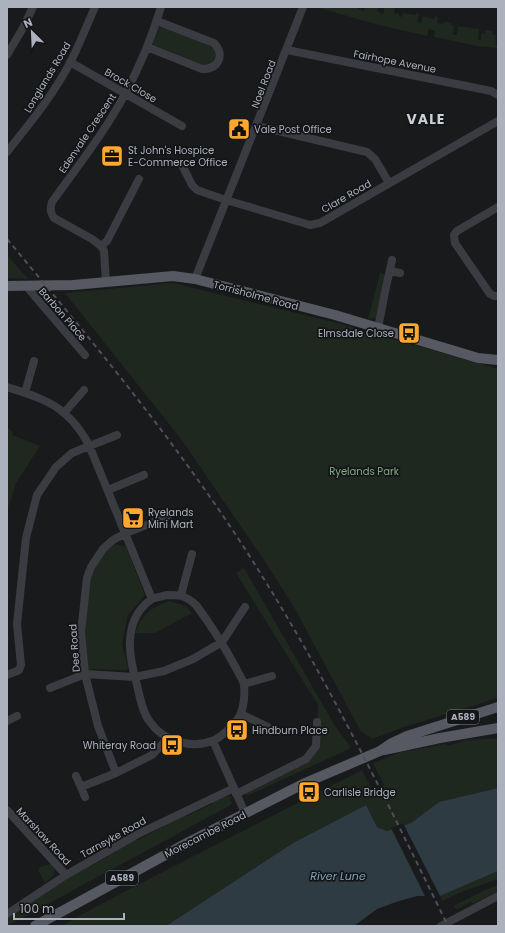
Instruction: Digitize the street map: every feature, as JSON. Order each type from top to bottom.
[{"type":"main road","name":"Torrisholme Road","points":[[7,286],[65,286],[173,276],[195,279],[320,311],[478,358],[498,360]]},
{"type":"main road","name":"Morecambe Road","points":[[35,926],[189,842],[305,783],[380,751],[407,736],[498,706]]},
{"type":"main road","name":"Morecambe Road","points":[[380,751],[440,738],[498,728]]},
{"type":"street","points":[[7,55],[23,28],[33,7]]},
{"type":"street","name":"Longlands Road","points":[[7,152],[33,121],[70,62],[95,7]]},
{"type":"street","name":"Edenvale Crescent","points":[[101,246],[92,239],[54,218],[50,212],[50,208],[52,202],[101,132],[125,94],[148,47],[161,7]]},
{"type":"street","name":"Noel Road","points":[[195,279],[303,7]]},
{"type":"street","points":[[148,47],[202,69],[208,69],[213,66],[217,63],[220,57],[218,47],[214,42],[157,21]]},
{"type":"street","name":"Fairhope Avenue","points":[[287,50],[491,91],[498,95]]},
{"type":"street","name":"Brock Close","points":[[70,62],[182,126]]},
{"type":"street","name":"Clare Road","points":[[182,165],[192,185],[197,190],[226,200],[314,225],[320,223],[498,121]]},
{"type":"street","points":[[257,126],[367,152],[375,159],[389,183]]},
{"type":"street","points":[[106,283],[104,251],[101,246],[107,241],[139,179]]},
{"type":"street","points":[[498,207],[457,231],[454,235],[455,243],[490,294],[498,296]]},
{"type":"street","points":[[378,328],[392,260]]},
{"type":"street","points":[[390,271],[400,273]]},
{"type":"street","name":"Barbon Place","points":[[26,286],[85,355]]},
{"type":"street","points":[[25,393],[34,361]]},
{"type":"street","points":[[7,387],[45,401],[64,413],[82,434],[89,445],[152,599]]},
{"type":"street","points":[[64,413],[84,390]]},
{"type":"street","points":[[7,675],[16,672],[20,668],[21,658],[16,624],[26,538],[37,495],[56,467],[72,453],[117,435]]},
{"type":"street","points":[[108,490],[144,475]]},
{"type":"street","name":"Dee Road","points":[[116,773],[98,726],[85,674],[80,632],[87,578],[91,567],[103,549],[113,540],[126,533],[169,516]]},
{"type":"street","points":[[181,596],[192,554]]},
{"type":"street","points":[[166,596],[181,596],[196,604],[222,642],[244,684],[244,698],[241,714],[229,730],[213,741],[199,744],[187,744],[168,738],[150,722],[144,711],[135,677],[130,646],[130,631],[135,617],[152,599],[166,596]]},
{"type":"street","points":[[50,688],[85,674],[135,677],[164,671],[193,659],[222,642],[245,607]]},
{"type":"street","points":[[244,684],[272,676]]},
{"type":"street","points":[[241,714],[268,727]]},
{"type":"street","points":[[7,721],[17,716]]},
{"type":"street","name":"Tarnsyke Road","points":[[7,914],[66,875],[138,834],[306,759],[316,746],[317,722]]},
{"type":"street","points":[[81,787],[116,773],[152,755],[168,738]]},
{"type":"street","points":[[213,741],[245,814]]},
{"type":"street","points":[[76,776],[85,797]]},
{"type":"street","name":"Marshaw Road","points":[[7,810],[66,875]]},
{"type":"street","points":[[7,824],[14,818]]},
{"type":"street","points":[[441,926],[454,923],[496,897],[498,906]]},
{"type":"green space","points":[[316,7],[358,7],[358,9],[364,11],[365,7],[378,7],[377,11],[383,14],[385,7],[395,8],[394,13],[399,14],[399,16],[402,17],[403,13],[419,14],[417,22],[421,23],[423,16],[427,18],[428,15],[428,18],[434,19],[435,16],[438,17],[437,23],[451,23],[451,25],[454,26],[453,35],[457,35],[458,26],[479,29],[478,40],[481,40],[481,33],[485,34],[485,30],[493,31],[492,35],[495,35],[496,46],[498,46],[498,48],[477,46],[434,37],[435,31],[429,29],[427,36],[375,24]]},
{"type":"green space","points":[[163,27],[207,42],[216,50],[213,61],[204,66],[154,45],[153,43],[159,28]]},
{"type":"green space","points":[[7,255],[28,279],[7,278]]},
{"type":"green space","points":[[380,273],[385,274],[376,318],[368,319]]},
{"type":"green space","name":"Ryelands Park","points":[[173,283],[333,322],[498,369],[498,698],[404,727],[372,739],[360,730],[295,609],[268,566],[181,439],[65,293]]},
{"type":"green space","points":[[7,427],[13,432],[12,435],[40,446],[16,483],[7,511]]},
{"type":"green space","points":[[115,544],[126,547],[145,595],[128,615],[122,645],[128,667],[127,670],[88,669],[84,628],[92,575],[95,566],[105,553]]},
{"type":"green space","points":[[244,568],[335,726],[351,748],[247,796],[245,794],[317,748],[318,705],[236,573]]},
{"type":"green space","points":[[169,601],[186,606],[192,613],[155,633],[135,633],[144,616],[148,612]]},
{"type":"green space","points":[[498,738],[498,788],[439,802],[411,823],[387,831],[377,827],[366,805],[293,843],[166,926],[61,926],[116,896],[362,770],[372,790],[384,785],[373,763],[401,752],[446,744],[448,746],[466,740]]},
{"type":"green space","points":[[226,795],[227,797],[232,797],[230,799],[232,803],[229,806],[7,926],[7,917],[87,866],[93,865],[117,851],[119,847],[134,839],[138,840],[163,827],[166,823],[182,816],[187,816],[212,804],[214,801]]},
{"type":"green space","points":[[51,864],[55,872],[53,877],[45,883],[38,870],[41,867]]},
{"type":"green space","points":[[498,871],[498,879],[459,893],[442,901],[440,896]]},
{"type":"green space","points":[[498,885],[498,891],[472,904],[471,902],[458,909],[455,908],[454,906]]},
{"type":"water","name":"River Lune","points":[[498,788],[498,871],[440,896],[417,896],[396,902],[377,909],[354,926],[166,926],[293,843],[366,805],[377,827],[387,831],[411,823],[439,802]]},
{"type":"pier","points":[[403,823],[441,898],[426,898],[391,828]]},
{"type":"railway","points":[[7,239],[110,364],[176,450],[238,538],[292,626],[339,710],[384,796],[448,926]]},
{"type":"place","name":"Vale Post Office","points":[[239,129]]},
{"type":"place","name":"St John's Hospice E-Commerce Office","points":[[112,156]]},
{"type":"place","name":"Elmsdale Close","points":[[409,333]]},
{"type":"place","name":"Ryelands Mini Mart","points":[[133,518]]},
{"type":"place","name":"Hindburn Place","points":[[237,730]]},
{"type":"place","name":"Whiteray Road","points":[[172,745]]},
{"type":"place","name":"Carlisle Bridge","points":[[309,792]]},
{"type":"district","name":"VALE","points":[[426,119]]}]
